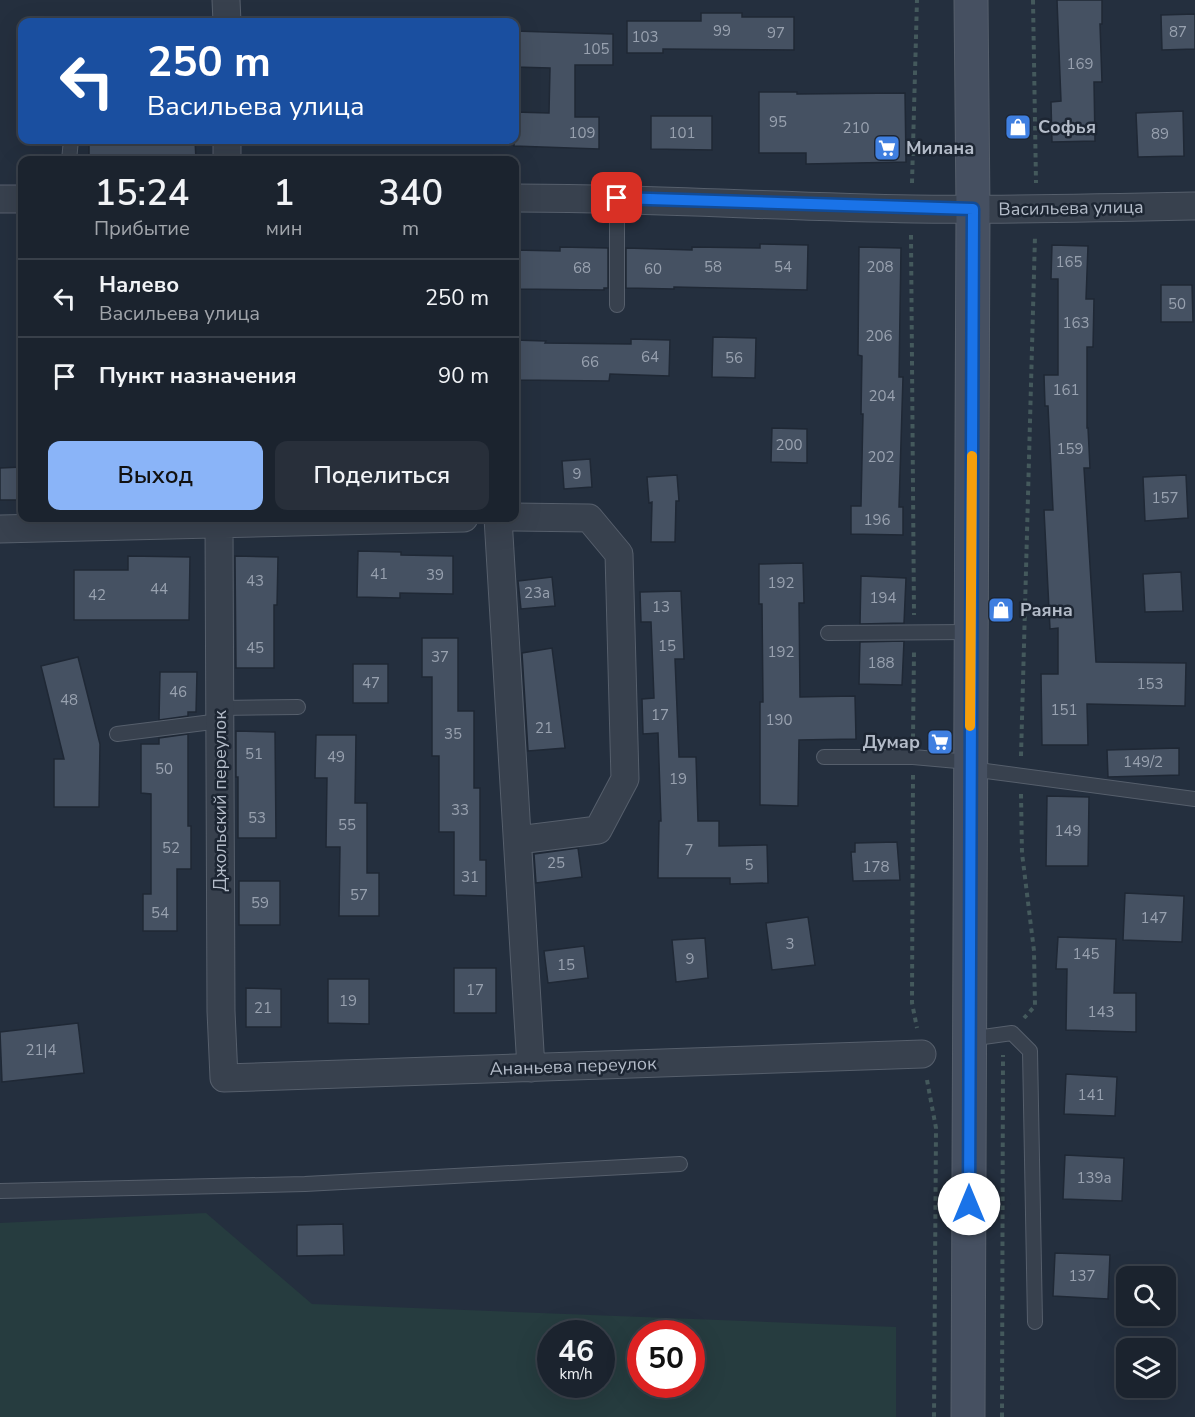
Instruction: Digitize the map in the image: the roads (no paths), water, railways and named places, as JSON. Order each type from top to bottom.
[{"type":"main road","points":[[968,1417],[973,209],[971,0]]},
{"type":"street","points":[[226,0],[227,18]]},
{"type":"street","name":"Васильева улица","points":[[519,198],[617,198],[911,209],[1036,210],[1195,206]]},
{"type":"street","points":[[0,199],[18,199]]},
{"type":"street","points":[[518,840],[598,830],[625,779],[619,554],[589,518],[519,517]]},
{"type":"street","points":[[0,529],[233,522]]},
{"type":"street","name":"Джольский переулок","points":[[225,1078],[220,1011],[219,715],[233,522]]},
{"type":"street","points":[[498,522],[531,1068]]},
{"type":"street","name":"Ананьева переулок","points":[[225,1078],[922,1054]]},
{"type":"lane","points":[[617,198],[617,306]]},
{"type":"lane","points":[[828,633],[971,632]]},
{"type":"lane","points":[[117,735],[219,715],[298,707]]},
{"type":"lane","points":[[824,758],[913,758],[969,765],[1020,776],[1195,799]]},
{"type":"lane","points":[[969,1039],[1012,1033],[1030,1051],[1035,1322]]},
{"type":"lane","points":[[0,1191],[305,1184],[680,1164]]},
{"type":"place","name":"Софья","points":[[1018,127]]},
{"type":"place","name":"Милана","points":[[887,148]]},
{"type":"place","name":"Раяна","points":[[1001,610]]},
{"type":"place","name":"Думар","points":[[940,742]]}]
